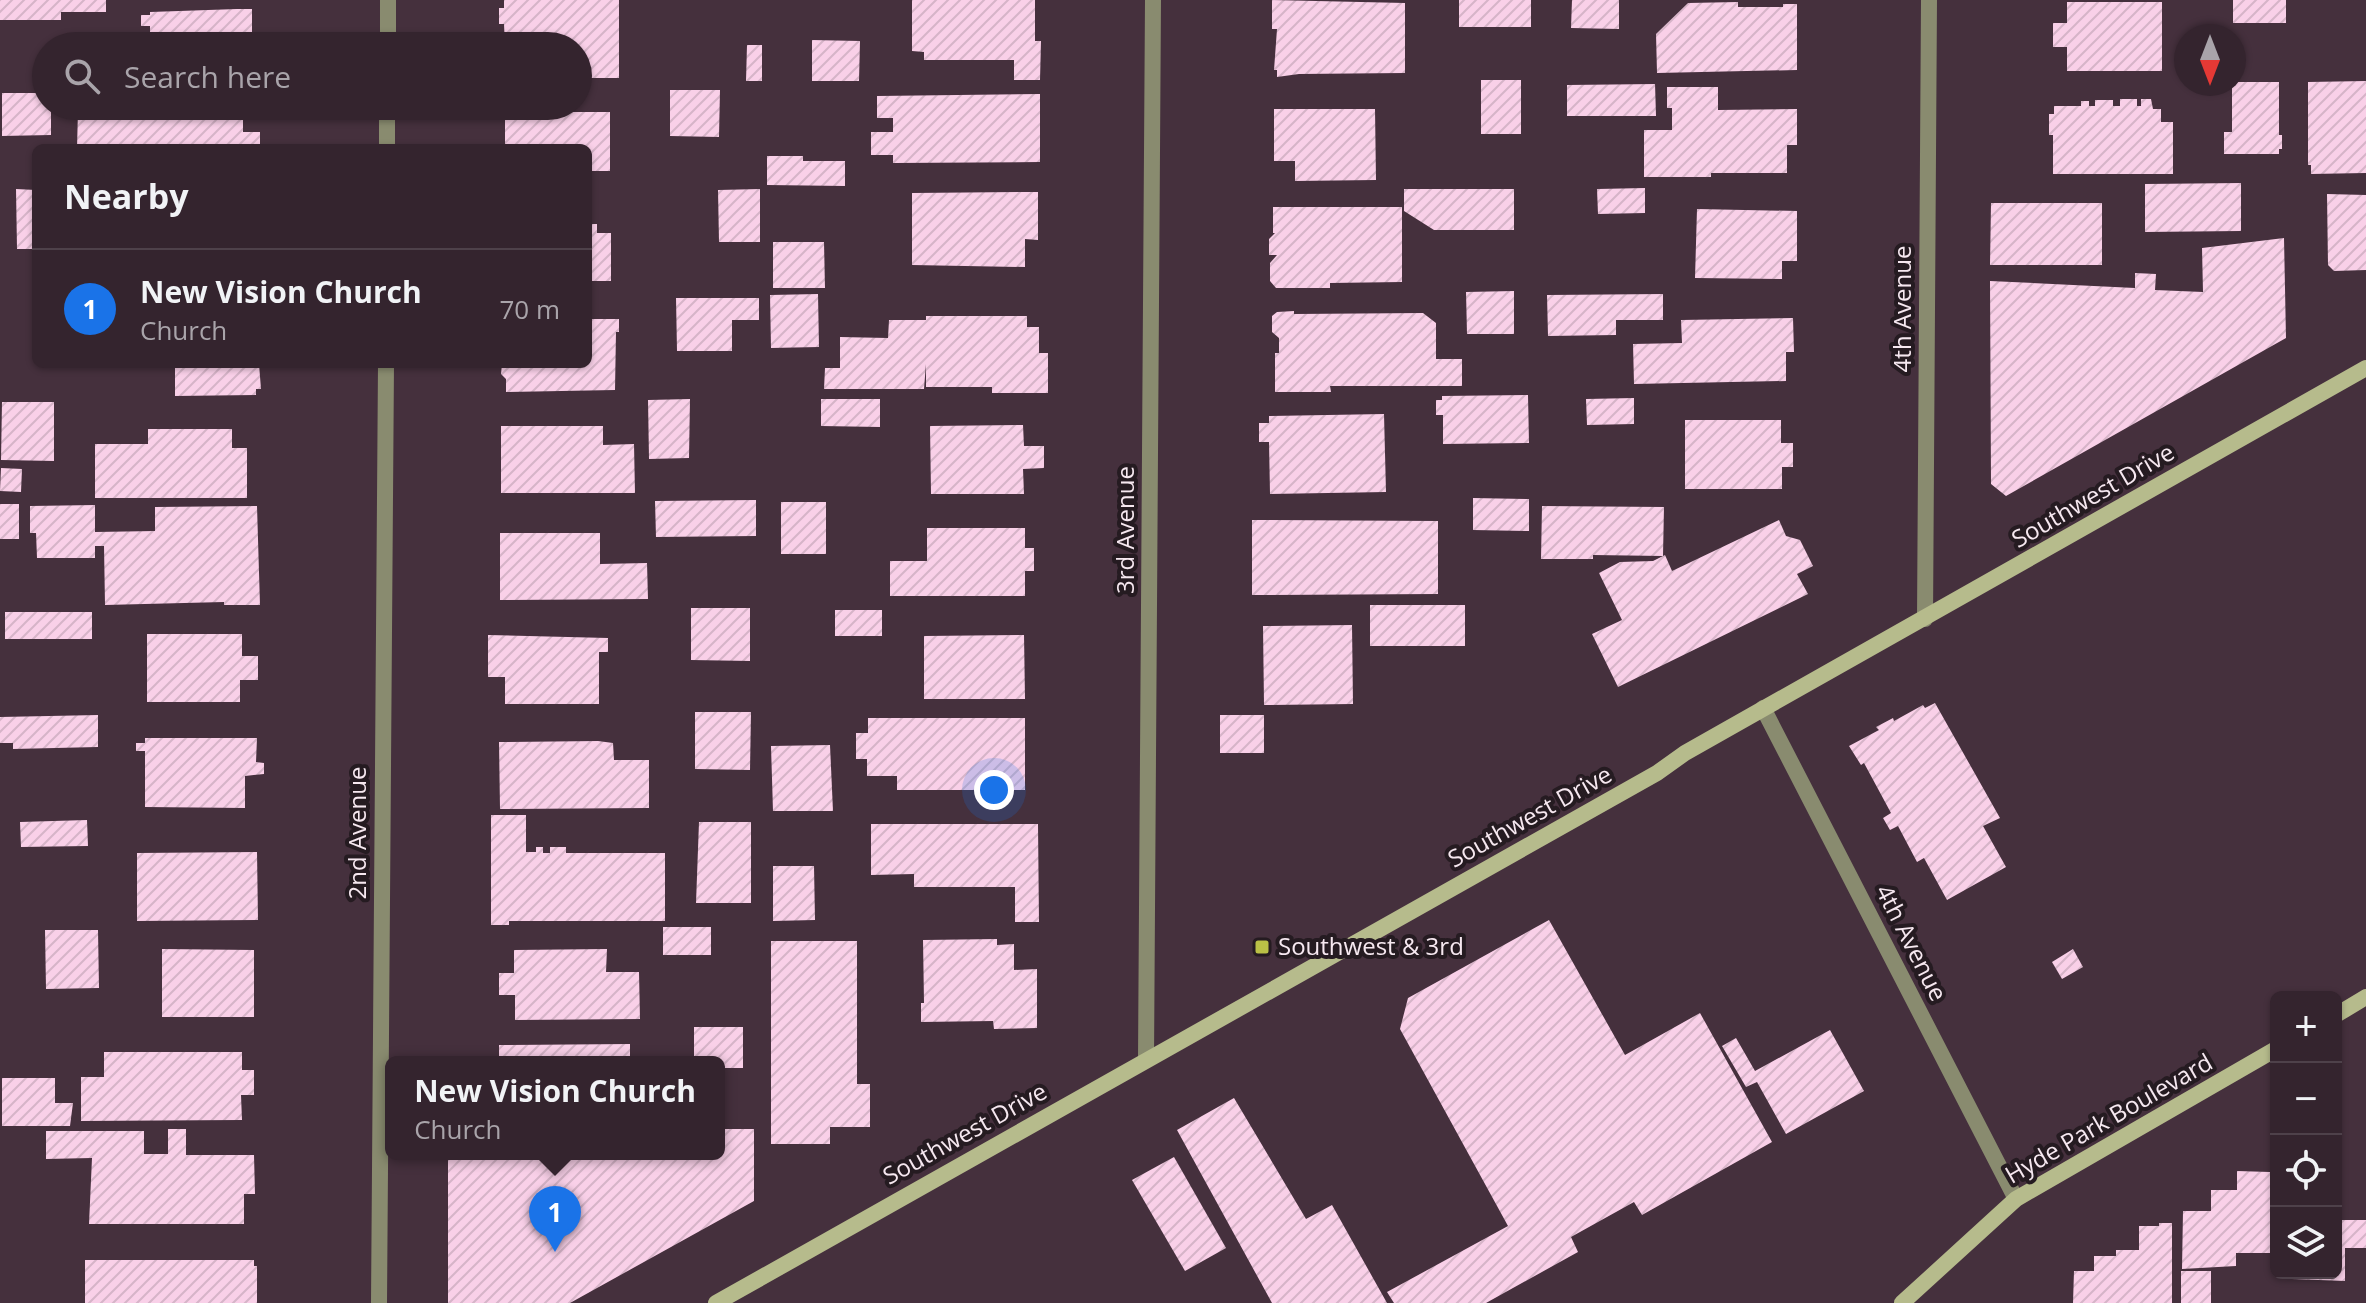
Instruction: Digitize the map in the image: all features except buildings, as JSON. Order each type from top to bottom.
[{"type":"street","points":[[388,0],[388,32]]},
{"type":"street","name":"3rd Avenue","points":[[1146,1060],[1153,0]]},
{"type":"street","name":"4th Avenue","points":[[1925,619],[1929,0]]},
{"type":"street","points":[[387,120],[387,144]]},
{"type":"street","name":"2nd Avenue","points":[[379,1303],[386,368]]},
{"type":"street","name":"Southwest Drive","points":[[716,1303],[1657,773],[1685,753],[1763,708],[2366,368]]},
{"type":"street","name":"4th Avenue","points":[[1763,708],[2016,1199]]},
{"type":"street","points":[[2342,1011],[2366,997]]},
{"type":"street","name":"Hyde Park Boulevard","points":[[1910,1299],[2016,1199],[2270,1052]]},
{"type":"place","name":"Southwest & 3rd","points":[[1262,947]]},
{"type":"place","name":"New Vision Church","points":[[555,1252]]}]
